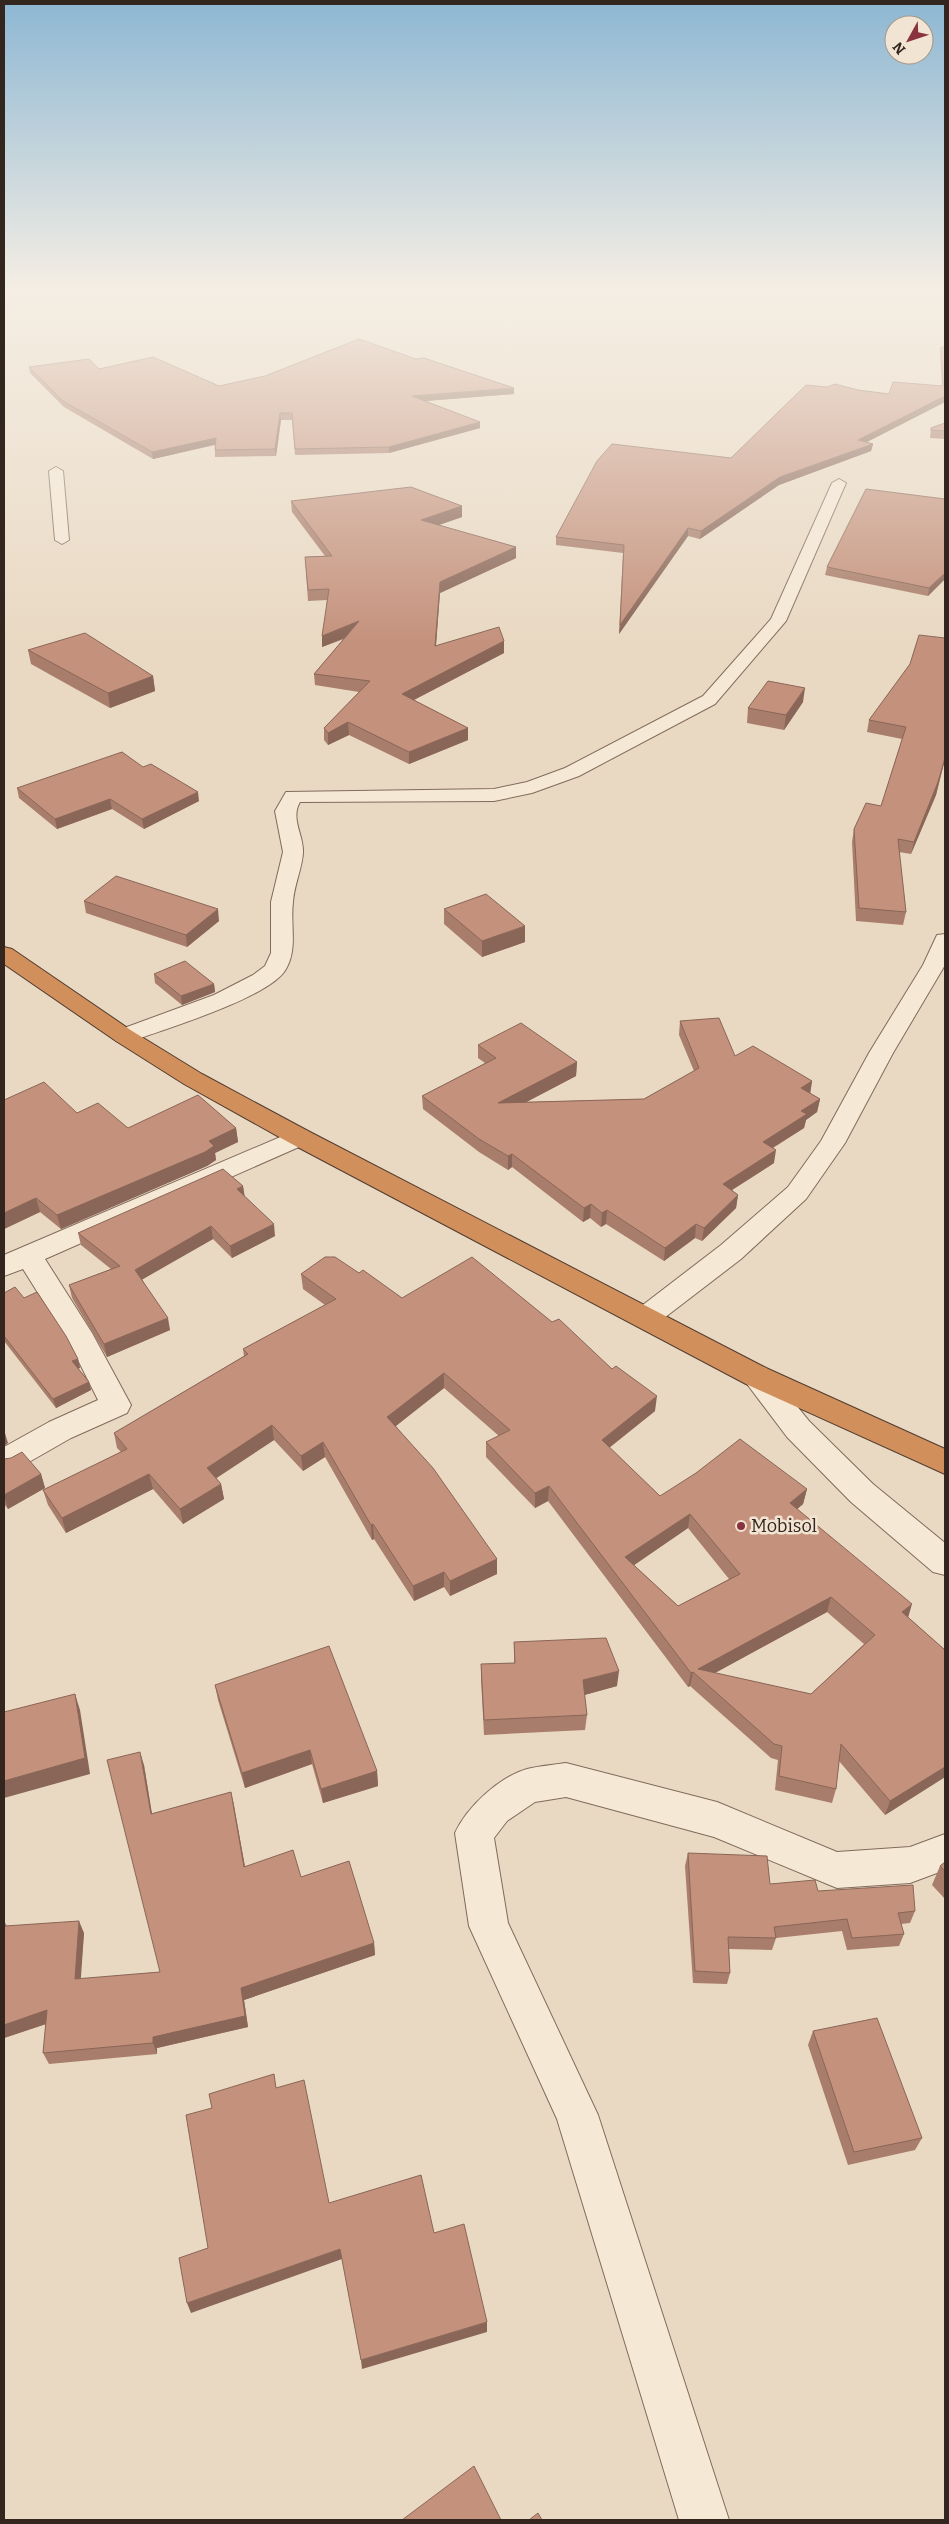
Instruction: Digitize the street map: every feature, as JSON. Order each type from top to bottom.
[{"type":"highway","points":[[4,954],[124,1036],[192,1078],[299,1137],[756,1376],[945,1462]]},
{"type":"street","points":[[56,471],[62,540]]},
{"type":"street","points":[[124,1036],[222,1000],[261,980],[275,969],[282,953],[282,902],[293,852],[285,811],[293,796],[494,795],[532,787],[572,772],[709,700],[778,621],[840,483]]},
{"type":"street","points":[[646,1318],[731,1252],[797,1193],[832,1144],[881,1054],[934,965],[945,940]]},
{"type":"street","points":[[4,1461],[60,1430],[116,1405],[82,1340],[16,1260],[299,1137]]},
{"type":"street","points":[[756,1376],[798,1429],[862,1493],[945,1562]]},
{"type":"street","points":[[704,2520],[577,2115],[489,1926],[474,1833],[494,1809],[527,1786],[566,1780],[717,1820],[837,1870],[910,1866],[945,1852]]},
{"type":"building","points":[[75,408],[443,408],[480,422],[389,447],[295,449],[292,413],[280,413],[275,449],[215,450],[216,438],[152,452]]},
{"type":"building","points":[[783,408],[922,408],[858,440],[873,444],[780,477],[701,531],[688,528],[620,625],[624,545],[556,537],[597,461],[612,444],[731,458]]},
{"type":"building","points":[[945,423],[945,431],[931,430],[931,428]]},
{"type":"building","points":[[411,487],[462,506],[421,520],[516,547],[440,582],[435,646],[499,627],[504,641],[402,694],[468,728],[409,752],[348,722],[328,733],[324,728],[370,681],[314,674],[359,621],[322,636],[329,589],[308,590],[305,557],[332,556],[291,501]]},
{"type":"building","points":[[866,489],[945,499],[945,573],[929,588],[827,567]]},
{"type":"building","points":[[85,633],[153,676],[108,693],[28,650]]},
{"type":"building","points":[[919,635],[945,638],[945,758],[938,782],[914,842],[898,839],[906,912],[859,908],[854,829],[866,803],[881,806],[906,727],[869,720],[910,664]]},
{"type":"building","points":[[768,681],[805,688],[786,715],[748,708]]},
{"type":"building","points":[[122,752],[143,767],[151,764],[198,792],[142,819],[110,799],[55,819],[17,788]]},
{"type":"building","points":[[116,876],[218,909],[186,935],[84,901]]},
{"type":"building","points":[[486,894],[525,926],[482,941],[444,909]]},
{"type":"building","points":[[185,961],[214,984],[181,996],[154,974]]},
{"type":"building","points":[[719,1018],[735,1056],[753,1046],[812,1081],[801,1088],[820,1099],[801,1111],[807,1114],[763,1142],[776,1150],[723,1184],[738,1195],[704,1228],[696,1224],[665,1248],[607,1210],[602,1213],[591,1204],[584,1208],[512,1154],[508,1156],[479,1139],[422,1096],[496,1058],[478,1045],[521,1023],[577,1062],[498,1103],[644,1099],[699,1068],[680,1021]]},
{"type":"building","points":[[44,1082],[77,1113],[98,1103],[128,1128],[198,1095],[236,1128],[209,1141],[214,1146],[205,1152],[57,1215],[36,1198],[4,1213],[4,1100]]},
{"type":"building","points":[[223,1169],[243,1186],[237,1189],[274,1224],[230,1246],[211,1226],[135,1270],[168,1318],[104,1344],[69,1285],[120,1266],[78,1233]]},
{"type":"building","points":[[325,1257],[335,1257],[359,1273],[363,1270],[402,1298],[472,1257],[552,1322],[559,1319],[612,1369],[616,1366],[657,1396],[602,1440],[660,1496],[696,1473],[740,1439],[807,1489],[790,1503],[912,1604],[902,1612],[945,1650],[945,1767],[890,1801],[841,1744],[836,1789],[779,1776],[782,1746],[774,1744],[693,1672],[691,1673],[549,1486],[535,1493],[486,1442],[510,1430],[444,1373],[387,1417],[433,1468],[497,1559],[450,1581],[444,1572],[413,1586],[373,1524],[371,1525],[323,1442],[301,1456],[272,1425],[207,1468],[221,1484],[180,1509],[149,1474],[62,1518],[43,1490],[127,1449],[114,1433],[248,1354],[243,1349],[336,1299],[301,1274]],"holes":[[[690,1514],[740,1574],[678,1606],[625,1557]],[[831,1597],[875,1635],[811,1694],[698,1669]]]},
{"type":"building","points":[[15,1287],[24,1298],[37,1292],[66,1336],[78,1359],[72,1361],[89,1382],[53,1399],[4,1336],[4,1293]]},
{"type":"building","points":[[22,1452],[41,1474],[4,1495],[4,1459],[11,1458]]},
{"type":"building","points":[[606,1638],[619,1671],[583,1680],[587,1715],[484,1720],[481,1664],[515,1663],[514,1642]]},
{"type":"building","points":[[329,1646],[377,1771],[321,1789],[310,1750],[242,1773],[215,1685]]},
{"type":"building","points":[[75,1694],[85,1758],[4,1781],[4,1712]]},
{"type":"building","points":[[140,1752],[151,1814],[231,1792],[244,1867],[293,1850],[301,1877],[349,1861],[374,1943],[241,1988],[245,2016],[153,2037],[153,2043],[43,2053],[47,2010],[4,2025],[4,1921],[5,1926],[79,1921],[75,1979],[160,1972],[107,1760]]},
{"type":"building","points":[[688,1853],[767,1856],[770,1884],[815,1880],[818,1891],[913,1885],[915,1911],[898,1913],[904,1934],[852,1938],[847,1919],[774,1927],[776,1938],[728,1937],[730,1973],[695,1971]]},
{"type":"building","points":[[945,1862],[945,1871],[940,1866]]},
{"type":"building","points":[[877,2018],[922,2138],[854,2152],[813,2031]]},
{"type":"building","points":[[274,2074],[276,2088],[304,2080],[329,2203],[421,2175],[434,2233],[464,2224],[487,2322],[361,2360],[340,2249],[187,2303],[179,2258],[208,2248],[186,2115],[212,2108],[209,2094]]},
{"type":"building","points":[[474,2466],[501,2520],[402,2520]]},
{"type":"building","points":[[538,2513],[542,2520],[529,2520]]},
{"type":"place","name":"Mobisol","points":[[741,1526]]}]
